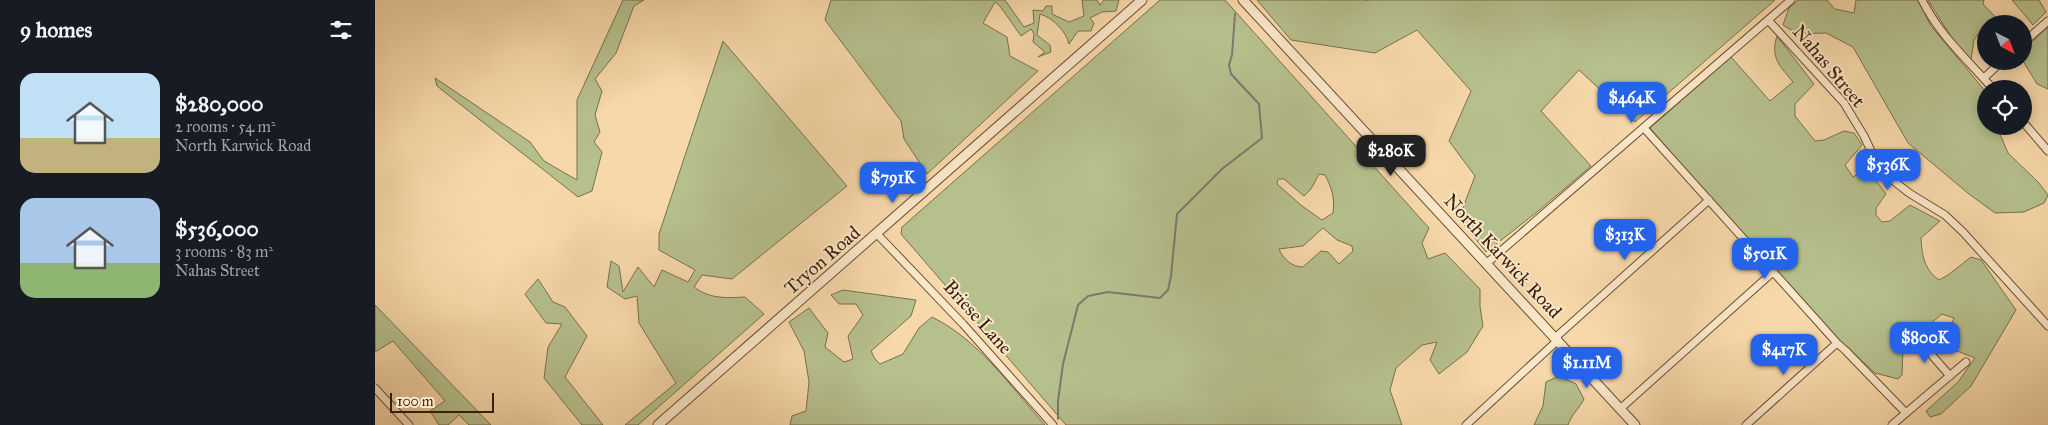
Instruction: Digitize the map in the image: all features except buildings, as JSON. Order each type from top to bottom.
[{"type":"street","name":"Tryon Road","points":[[658,425],[1142,0]]},
{"type":"street","name":"North Karwick Road","points":[[1243,0],[1557,339],[1633,424]]},
{"type":"street","points":[[1487,263],[1791,0]]},
{"type":"street","points":[[1922,0],[1932,20],[1942,33],[1984,78],[1992,70]]},
{"type":"street","name":"Nahas Street","points":[[1768,20],[1844,103],[1864,136],[1880,170],[1909,193],[1945,215],[1963,232],[2048,326]]},
{"type":"street","points":[[2033,34],[2048,21]]},
{"type":"street","points":[[1644,128],[1837,343],[1906,413]]},
{"type":"street","points":[[2032,132],[2048,151]]},
{"type":"street","points":[[1466,425],[1709,200]]},
{"type":"street","name":"Briese Lane","points":[[877,234],[963,324],[1053,425]]},
{"type":"street","points":[[1620,408],[1773,272]]},
{"type":"street","points":[[1916,337],[1950,376]]},
{"type":"street","points":[[1746,425],[1837,343]]},
{"type":"street","points":[[1893,425],[1965,362]]},
{"type":"street","points":[[375,388],[409,425]]},
{"type":"green space","points":[[623,0],[644,0],[634,6],[616,53],[595,79],[602,91],[595,115],[600,132],[594,142],[602,152],[592,191],[578,197],[437,86],[435,78],[530,142],[544,161],[577,180],[577,100]]},
{"type":"green space","points":[[831,0],[1005,0],[1024,27],[1034,23],[1033,10],[1043,11],[1046,6],[1052,6],[1052,14],[1069,22],[1084,16],[1082,0],[1097,0],[1100,5],[1104,0],[1119,0],[1116,11],[1102,12],[1090,18],[1094,23],[1091,31],[1078,31],[1069,44],[1065,34],[1058,26],[1040,14],[1037,35],[1050,45],[1051,52],[1038,57],[1045,52],[1033,42],[1034,34],[1031,29],[1021,36],[1000,6],[995,2],[983,23],[1007,37],[1010,56],[1038,71],[927,174],[904,139],[901,121],[825,20]]},
{"type":"green space","points":[[1160,0],[1225,0],[1429,228],[1422,243],[1428,259],[1445,253],[1480,289],[1483,326],[1467,352],[1439,374],[1430,360],[1437,342],[1422,345],[1396,368],[1390,390],[1402,425],[1066,425],[901,234],[902,227]],"holes":[[[1319,174],[1325,175],[1334,203],[1333,213],[1322,220],[1302,206],[1277,184],[1278,179],[1284,179],[1304,196],[1311,189]],[[1323,228],[1337,240],[1352,246],[1353,251],[1339,264],[1328,252],[1321,251],[1303,267],[1288,262],[1283,256],[1279,249],[1303,246]]]},
{"type":"green space","points":[[1257,0],[1775,0],[1635,122],[1579,70],[1541,111],[1591,166],[1486,252],[1459,218],[1475,176],[1449,141],[1471,91],[1417,30],[1375,53],[1291,40]]},
{"type":"green space","points":[[1798,0],[1827,0],[1835,9],[1854,13],[1856,0],[1918,0],[1931,26],[1977,81],[1977,135],[2000,135],[2008,153],[2038,182],[2048,195],[2044,203],[2024,212],[1995,213],[1969,194],[1908,143],[1853,47],[1826,33],[1797,34],[1783,25],[1789,8]]},
{"type":"green space","points":[[1928,0],[1984,0],[1983,4],[1993,15],[1977,15],[1977,36],[1974,40],[1971,60],[1955,43]]},
{"type":"green space","points":[[2012,0],[2039,0],[2046,12],[2033,25],[2033,15],[2025,15]]},
{"type":"green space","points":[[2048,27],[2048,89],[2037,84],[2028,70],[2033,70],[2033,41]]},
{"type":"green space","points":[[1777,36],[1814,84],[1795,104],[1795,116],[1815,141],[1824,140],[1844,131],[1854,133],[1862,145],[1845,165],[1853,177],[1864,170],[1874,178],[1886,194],[1876,208],[1876,215],[1882,222],[1890,221],[1910,205],[1940,221],[1921,238],[1923,256],[1927,267],[1934,276],[1939,280],[1971,257],[1981,260],[2016,310],[1971,386],[1941,414],[1930,417],[1926,411],[1958,382],[1975,358],[1957,351],[1940,354],[1954,318],[1942,314],[1903,347],[1902,375],[1898,379],[1875,373],[1834,335],[1748,241],[1650,128],[1731,57],[1770,101],[1793,82],[1777,61],[1775,44]]},
{"type":"green space","points":[[723,41],[847,186],[732,279],[702,275],[694,287],[700,291],[718,297],[745,297],[764,314],[638,425],[625,425],[676,383],[639,323],[637,296],[625,299],[607,287],[611,261],[619,266],[623,292],[638,267],[654,287],[662,270],[688,282],[695,270],[659,250],[659,234]]},
{"type":"green space","points":[[538,279],[553,302],[565,307],[587,336],[565,377],[603,425],[582,425],[544,378],[548,347],[562,324],[546,323],[525,294]]},
{"type":"green space","points":[[843,290],[916,300],[911,316],[871,351],[880,364],[903,354],[919,328],[932,317],[965,338],[979,351],[1045,425],[790,425],[792,416],[806,411],[809,382],[804,351],[789,322],[809,308],[828,333],[825,347],[844,362],[853,359],[848,336],[863,315],[856,304],[839,304],[831,295]]},
{"type":"green space","points":[[375,305],[491,425],[469,425],[459,415],[448,425],[439,425],[430,411],[445,401],[393,341],[375,352]]},
{"type":"green space","points":[[1559,376],[1576,384],[1584,399],[1568,425],[1534,425],[1543,406],[1546,382]]},
{"type":"waterway","points":[[1058,419],[1058,401],[1063,364],[1078,305],[1088,296],[1108,292],[1160,298],[1168,290],[1171,276],[1177,214],[1222,169],[1262,138],[1259,104],[1231,74],[1229,65],[1232,55],[1235,14]]}]
